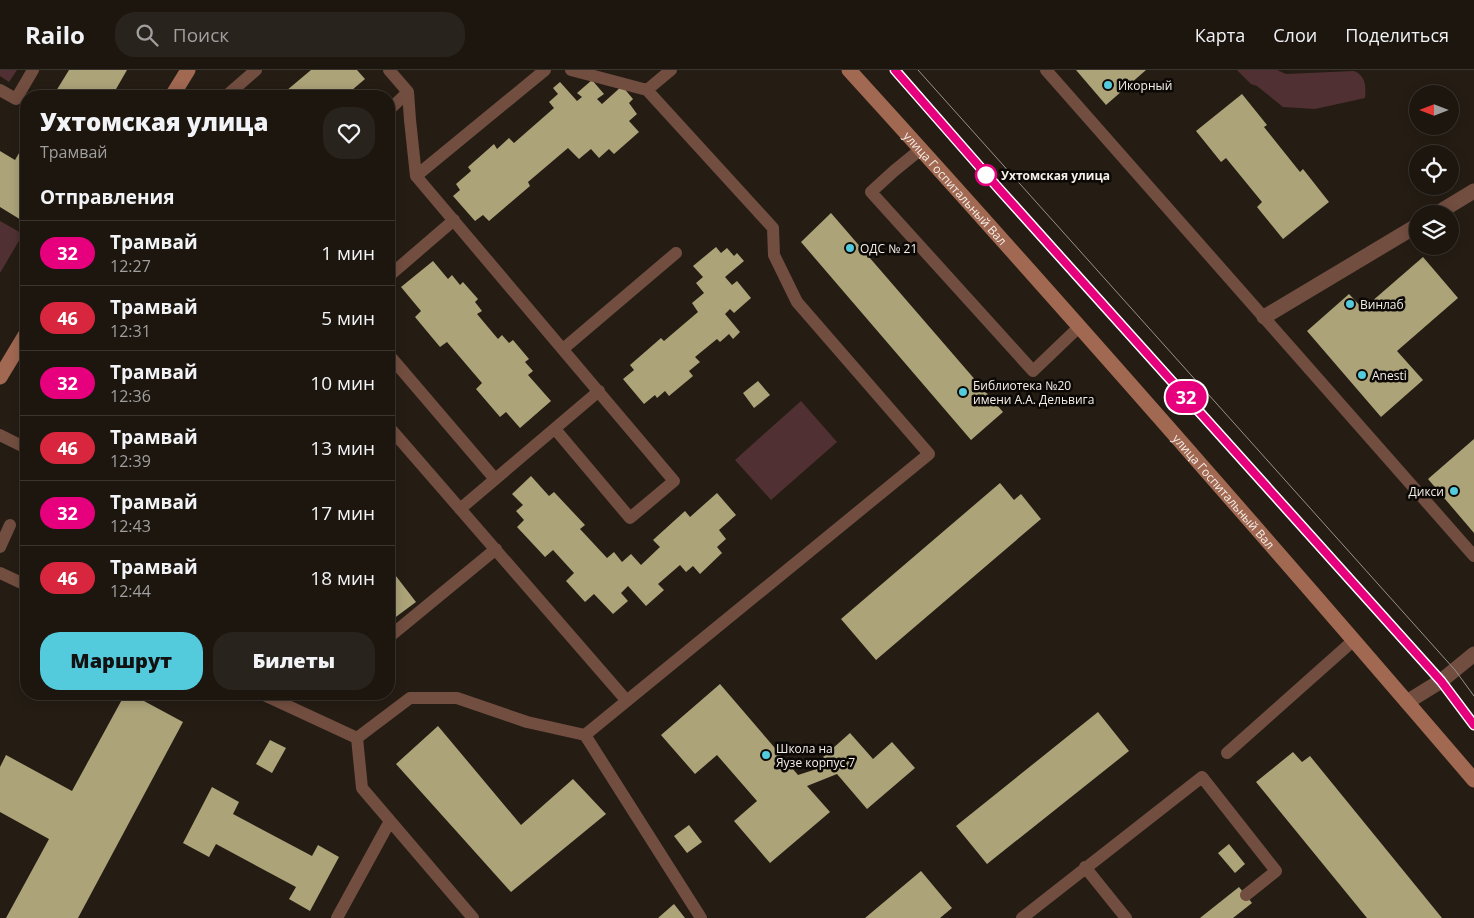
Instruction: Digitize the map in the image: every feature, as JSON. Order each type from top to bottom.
[{"type":"main road","points":[[176,90],[188,70]]},
{"type":"main road","name":"улица Госпитальный Вал","points":[[849,70],[1079,327],[1354,640],[1474,780]]},
{"type":"main road","points":[[0,377],[20,344]]},
{"type":"street","points":[[1452,205],[1474,192]]},
{"type":"street","points":[[1264,317],[1409,230]]},
{"type":"street","points":[[1407,702],[1441,681],[1474,654]]},
{"type":"lane","points":[[22,90],[33,70]]},
{"type":"lane","points":[[233,90],[256,70]]},
{"type":"lane","points":[[389,70],[408,92],[416,176],[674,481],[630,518],[555,429]]},
{"type":"lane","points":[[416,176],[545,70]]},
{"type":"lane","points":[[571,70],[647,90],[773,228],[774,255],[797,302],[929,454],[585,735]]},
{"type":"lane","points":[[647,90],[671,70]]},
{"type":"lane","points":[[1046,70],[1474,556]]},
{"type":"lane","points":[[0,90],[16,100],[20,93]]},
{"type":"lane","points":[[395,104],[408,92]]},
{"type":"lane","points":[[921,149],[871,192],[1033,371],[1079,327]]},
{"type":"lane","points":[[395,269],[454,220]]},
{"type":"lane","points":[[562,349],[676,253]]},
{"type":"lane","points":[[395,362],[495,479]]},
{"type":"lane","points":[[460,509],[599,391]]},
{"type":"lane","points":[[395,434],[627,701]]},
{"type":"lane","points":[[0,435],[20,445]]},
{"type":"lane","points":[[0,547],[10,525]]},
{"type":"lane","points":[[395,632],[496,549]]},
{"type":"lane","points":[[0,573],[20,582]]},
{"type":"lane","points":[[1227,753],[1354,640]]},
{"type":"lane","points":[[357,738],[410,698],[458,698],[527,722],[585,735],[701,918]]},
{"type":"lane","points":[[275,700],[357,738]]},
{"type":"lane","points":[[357,738],[362,788],[473,918]]},
{"type":"lane","points":[[1022,918],[1202,777],[1276,870],[1246,895]]},
{"type":"lane","points":[[336,918],[390,821]]},
{"type":"lane","points":[[1085,867],[1126,918]]},
{"type":"shaded area","points":[[0,70],[17,70],[9,82],[0,76]]},
{"type":"shaded area","points":[[1237,70],[1277,70],[1286,74],[1354,71],[1363,79],[1365,98],[1315,109],[1283,107],[1257,86],[1251,84]]},
{"type":"shaded area","points":[[0,221],[20,232],[20,239],[0,273]]},
{"type":"shaded area","points":[[801,401],[837,442],[771,500],[735,460]]},
{"type":"building","points":[[69,70],[127,70],[115,90],[57,90]]},
{"type":"building","points":[[311,70],[357,70],[365,79],[352,90],[287,90]]},
{"type":"building","points":[[1076,70],[1146,70],[1106,105]]},
{"type":"building","points":[[592,80],[604,94],[597,99],[602,104],[622,86],[633,99],[629,103],[637,114],[629,121],[639,132],[614,154],[609,149],[599,158],[591,149],[579,159],[568,148],[528,182],[530,186],[489,221],[483,215],[475,221],[453,196],[460,190],[456,184],[471,171],[468,167],[494,144],[497,149],[509,138],[514,143],[554,108],[549,102],[558,94],[553,88],[560,82],[577,101],[582,97],[577,93]]},
{"type":"building","points":[[1242,94],[1267,125],[1264,127],[1300,172],[1303,169],[1329,202],[1283,239],[1257,207],[1262,202],[1226,158],[1221,162],[1196,131]]},
{"type":"building","points":[[0,151],[15,160],[20,151],[20,219],[0,207]]},
{"type":"building","points":[[831,213],[1003,412],[971,440],[801,242]]},
{"type":"building","points":[[716,247],[721,253],[727,248],[734,256],[737,253],[744,261],[725,277],[732,285],[737,281],[751,298],[734,313],[730,309],[725,314],[740,332],[733,339],[729,334],[720,342],[717,339],[695,357],[700,362],[689,371],[693,376],[669,396],[665,391],[657,398],[655,395],[644,404],[623,379],[634,370],[630,365],[661,338],[664,341],[698,312],[692,303],[704,293],[696,283],[703,277],[693,266]]},
{"type":"building","points":[[1423,257],[1458,298],[1397,351],[1423,380],[1381,417],[1307,331],[1349,294],[1363,309]]},
{"type":"building","points":[[433,261],[448,279],[452,275],[460,285],[463,282],[478,299],[475,302],[482,311],[477,314],[498,339],[502,335],[509,343],[513,340],[529,359],[525,362],[533,371],[528,375],[551,401],[520,428],[506,412],[500,417],[476,389],[482,383],[447,342],[440,347],[415,317],[421,311],[401,287]]},
{"type":"building","points":[[758,381],[770,395],[754,408],[743,393]]},
{"type":"building","points":[[1474,439],[1474,533],[1428,479]]},
{"type":"building","points":[[531,476],[549,496],[554,492],[585,525],[580,529],[607,558],[614,552],[622,562],[631,554],[641,565],[660,547],[653,540],[685,511],[690,517],[717,493],[736,515],[719,530],[726,539],[717,547],[722,553],[700,574],[693,566],[686,572],[680,565],[658,584],[664,590],[646,606],[628,586],[621,593],[628,601],[613,614],[594,594],[585,602],[566,581],[574,573],[553,550],[545,557],[517,527],[524,520],[516,511],[523,505],[512,494]]},
{"type":"building","points":[[1000,483],[1014,500],[1021,494],[1041,519],[876,660],[841,619]]},
{"type":"building","points":[[395,575],[416,602],[395,618]]},
{"type":"building","points":[[720,684],[798,775],[829,765],[823,757],[850,733],[873,759],[892,742],[915,768],[867,809],[837,774],[807,786],[830,812],[770,863],[734,821],[757,801],[717,755],[695,774],[661,735]]},
{"type":"building","points":[[122,700],[142,700],[183,722],[78,918],[6,918],[49,839],[0,812],[0,767],[6,755],[72,791]]},
{"type":"building","points":[[1098,712],[1129,751],[987,864],[956,826]]},
{"type":"building","points":[[438,726],[521,825],[573,779],[606,814],[511,892],[396,764]]},
{"type":"building","points":[[270,740],[286,748],[272,773],[256,764]]},
{"type":"building","points":[[1293,752],[1302,762],[1310,756],[1442,918],[1367,918],[1256,782]]},
{"type":"building","points":[[212,787],[239,802],[233,814],[312,856],[318,845],[339,857],[310,911],[289,899],[296,887],[216,844],[209,857],[183,843]]},
{"type":"building","points":[[689,825],[702,842],[687,853],[674,836]]},
{"type":"building","points":[[1229,844],[1245,864],[1235,873],[1218,853]]},
{"type":"building","points":[[921,871],[952,908],[940,918],[865,918]]},
{"type":"building","points":[[1239,887],[1252,903],[1233,918],[1200,918]]},
{"type":"building","points":[[674,904],[685,918],[658,918]]},
{"type":"tram line","points":[[895,70],[987,176],[1441,681],[1474,725]]},
{"type":"tram line","name":"32","points":[[895,70],[1000,190],[1441,681],[1474,725]]},
{"type":"tram line","points":[[918,70],[1455,670],[1474,696]]},
{"type":"place","name":"Икорный","points":[[1108,85]]},
{"type":"place","name":"Ухтомская улица","points":[[986,175]]},
{"type":"place","name":"ОДС № 21","points":[[850,248]]},
{"type":"place","name":"Винлаб","points":[[1350,304]]},
{"type":"place","name":"Anesti","points":[[1362,375]]},
{"type":"place","name":"Библиотека №20 имени А.А. Дельвига","points":[[963,392]]},
{"type":"place","name":"Дикси","points":[[1454,491]]},
{"type":"place","name":"Школа на Яузе корпус 7","points":[[766,755]]}]
